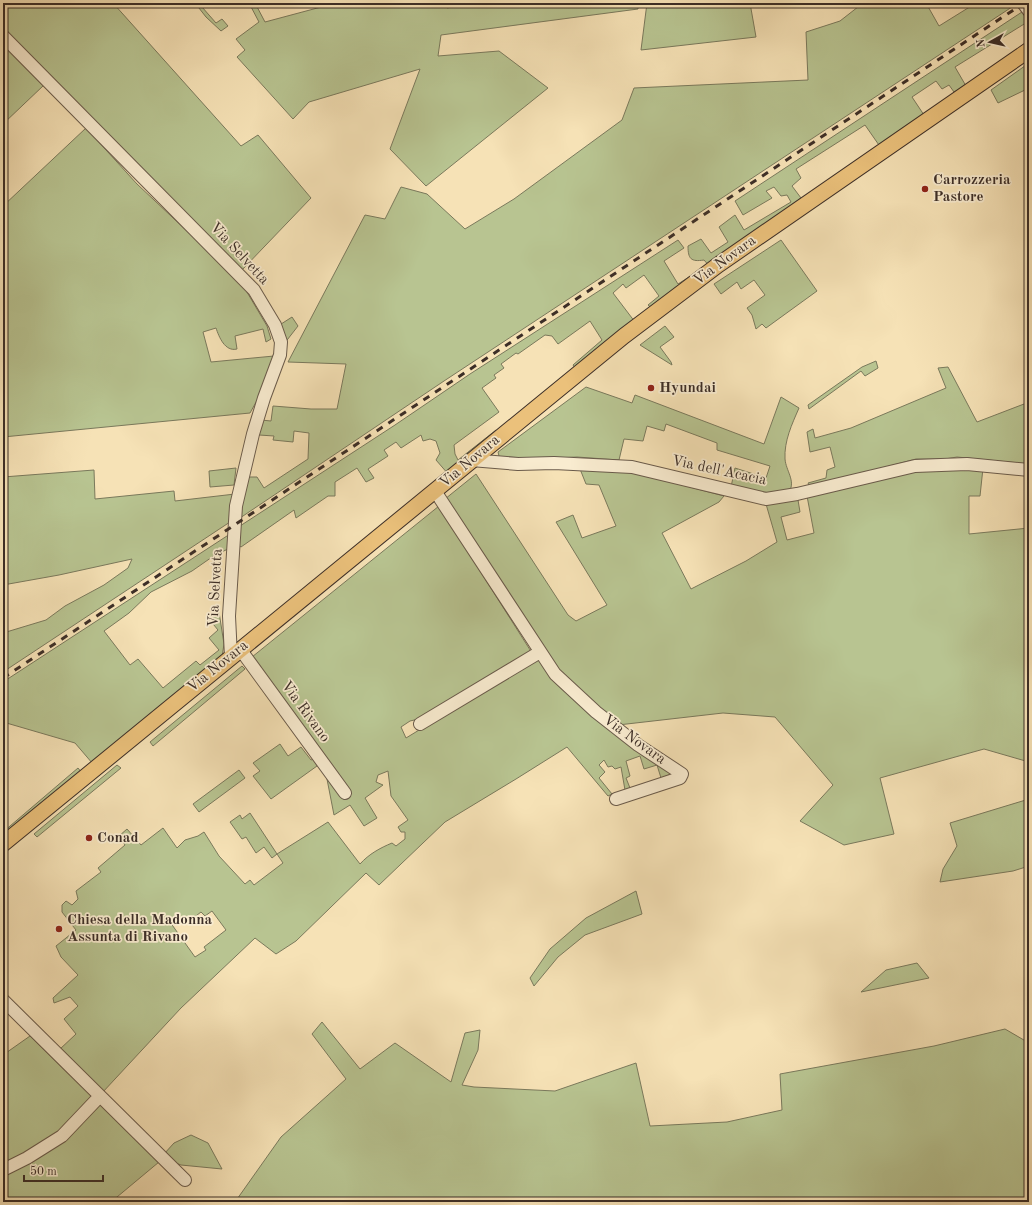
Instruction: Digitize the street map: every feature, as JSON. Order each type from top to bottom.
[{"type":"main road","name":"Via Novara","points":[[3,844],[624,336],[718,265],[1029,50]]},
{"type":"street","points":[[1023,3],[1029,11]]},
{"type":"street","name":"Via Selvetta","points":[[3,36],[254,290],[275,325],[281,342],[280,355],[264,398],[253,434],[236,506],[229,616],[235,653]]},
{"type":"street","name":"Via dell'Acacia","points":[[471,460],[518,464],[554,463],[632,467],[766,499],[797,494],[915,466],[967,464],[1029,470]]},
{"type":"street","name":"Via Novara","points":[[435,491],[555,674],[596,712],[638,745],[682,774],[680,778],[616,799]]},
{"type":"street","points":[[420,724],[540,652]]},
{"type":"street","name":"Via Rivano","points":[[235,653],[345,793]]},
{"type":"street","points":[[3,1000],[185,1180]]},
{"type":"street","points":[[3,1170],[27,1158],[62,1136],[100,1096]]},
{"type":"green space","points":[[3,3],[113,3],[241,146],[258,135],[311,198],[241,271],[3,29]]},
{"type":"green space","points":[[195,3],[206,3],[202,7],[216,23],[222,19],[228,26],[221,31],[206,17]]},
{"type":"green space","points":[[249,3],[255,3],[265,22],[336,3],[445,3],[447,8],[475,3],[638,3],[638,9],[441,35],[438,56],[499,51],[548,88],[426,186],[390,149],[420,69],[309,102],[293,119],[237,57],[245,50],[236,39],[259,22]]},
{"type":"green space","points":[[647,3],[750,3],[756,37],[641,50]]},
{"type":"green space","points":[[863,3],[926,3],[939,26],[976,3],[1018,3],[444,381],[240,518],[245,477],[257,477],[264,488],[308,459],[309,433],[294,431],[293,442],[273,440],[274,436],[259,435],[261,420],[271,421],[273,406],[311,409],[337,409],[346,364],[288,362],[365,215],[385,219],[401,187],[427,194],[465,229],[514,199],[622,120],[634,88],[808,80],[806,32],[840,21]]},
{"type":"green space","points":[[1025,10],[1029,17],[1029,21],[955,67],[966,86],[954,92],[949,85],[942,89],[936,81],[912,97],[926,118],[881,148],[865,125],[796,169],[801,178],[792,186],[801,198],[711,268],[704,260],[691,259],[688,246],[701,239],[711,253],[728,242],[719,227],[735,215],[744,230],[791,202],[787,195],[781,196],[774,187],[766,191],[772,198],[743,215],[735,201]]},
{"type":"green space","points":[[3,41],[44,85],[3,124]]},
{"type":"green space","points":[[1029,63],[1029,98],[1025,90],[998,103],[991,90]]},
{"type":"green space","points":[[86,128],[137,184],[241,282],[267,326],[271,339],[266,342],[263,329],[235,336],[237,349],[229,348],[223,343],[216,328],[203,332],[211,362],[274,356],[260,395],[250,413],[3,437],[3,386],[7,384],[3,377],[3,206]]},
{"type":"green space","points":[[678,240],[684,248],[664,261],[678,284],[703,268],[653,309],[648,305],[659,296],[644,275],[626,288],[623,284],[613,293],[635,322],[575,368],[573,365],[602,340],[590,321],[558,344],[552,336],[545,335],[501,364],[504,368],[494,375],[496,378],[482,388],[499,412],[454,445],[455,454],[458,460],[496,430],[500,434],[449,475],[436,460],[440,453],[436,441],[430,439],[423,441],[421,435],[401,448],[396,442],[384,450],[388,456],[368,469],[374,478],[366,482],[357,468],[335,482],[335,496],[328,496],[296,518],[294,510],[241,547],[238,545],[240,526],[470,374]]},
{"type":"green space","points":[[781,240],[817,291],[766,328],[762,324],[756,329],[752,315],[747,308],[765,295],[754,280],[741,289],[737,282],[721,294],[714,284]]},
{"type":"green space","points":[[292,317],[298,326],[284,344],[278,326]]},
{"type":"green space","points":[[665,326],[674,337],[660,347],[672,365],[640,345]]},
{"type":"green space","points":[[876,361],[878,368],[865,376],[861,371],[809,409],[808,405],[862,367]]},
{"type":"green space","points":[[948,367],[977,422],[1024,404],[1029,415],[1029,464],[957,457],[945,459],[916,459],[810,487],[808,483],[826,478],[827,470],[835,467],[830,447],[810,452],[807,432],[813,429],[815,438],[851,428],[946,388],[938,368]]},
{"type":"green space","points":[[586,387],[632,403],[635,395],[764,444],[781,397],[799,408],[789,433],[785,452],[785,459],[791,480],[791,488],[789,492],[766,497],[731,487],[735,468],[766,478],[770,466],[717,450],[717,443],[666,424],[664,431],[647,426],[643,441],[624,439],[619,460],[577,457],[502,460],[498,452]]},
{"type":"green space","points":[[236,468],[234,485],[210,487],[209,471]]},
{"type":"green space","points":[[983,468],[980,496],[969,496],[969,534],[1029,528],[1029,762],[984,749],[880,778],[894,834],[844,845],[800,821],[833,785],[775,717],[723,713],[618,725],[558,673],[445,499],[476,474],[568,615],[576,621],[607,605],[556,522],[573,515],[582,538],[616,526],[599,485],[586,484],[580,469],[633,472],[724,496],[719,502],[662,533],[691,589],[746,561],[777,542],[766,504],[798,500],[800,512],[781,517],[787,540],[814,533],[807,496],[914,469]]},
{"type":"green space","points":[[94,470],[95,499],[174,491],[175,501],[235,494],[230,522],[3,672],[3,633],[46,620],[65,606],[104,585],[128,568],[132,559],[59,575],[3,585],[3,477]]},
{"type":"green space","points":[[439,506],[532,653],[423,718],[410,721],[401,727],[406,738],[539,657],[671,774],[661,778],[657,765],[644,769],[640,756],[626,761],[630,776],[626,778],[630,788],[625,790],[621,767],[615,769],[612,766],[608,767],[604,760],[599,765],[605,772],[599,778],[612,794],[608,796],[567,747],[445,822],[379,885],[366,873],[296,941],[276,954],[255,938],[181,1008],[102,1093],[59,1050],[76,1034],[64,1019],[78,1006],[70,997],[54,1003],[53,998],[78,975],[61,957],[56,946],[76,930],[62,912],[62,905],[66,901],[72,905],[78,899],[76,891],[101,872],[98,868],[125,845],[119,836],[127,829],[141,845],[163,828],[177,848],[185,840],[198,836],[204,832],[219,856],[245,884],[250,880],[254,885],[283,863],[277,854],[328,822],[360,864],[379,849],[392,843],[396,846],[405,839],[405,832],[401,832],[398,827],[408,820],[391,796],[388,771],[378,775],[376,782],[383,785],[365,798],[377,818],[364,826],[350,805],[334,815],[326,774],[252,657]],"holes":[[[212,911],[226,930],[204,947],[206,950],[195,957],[170,922],[175,917],[188,922],[201,912],[205,916]]]},
{"type":"green space","points":[[230,534],[228,549],[215,555],[192,571],[151,592],[129,613],[104,631],[130,665],[138,659],[163,688],[196,661],[200,665],[219,650],[209,638],[218,630],[209,619],[219,612],[224,644],[222,657],[93,764],[75,743],[3,722],[3,682]]},
{"type":"green space","points":[[242,666],[245,669],[153,746],[150,742]]},
{"type":"green space","points":[[280,744],[288,756],[301,747],[311,760],[314,759],[317,766],[271,799],[253,776],[260,771],[253,763]]},
{"type":"green space","points":[[117,765],[121,768],[37,837],[34,834]]},
{"type":"green space","points":[[78,768],[82,773],[3,840],[3,832]]},
{"type":"green space","points":[[239,770],[245,778],[199,812],[193,804]]},
{"type":"green space","points":[[1029,799],[1029,866],[1013,871],[940,882],[943,869],[957,846],[950,823]]},
{"type":"green space","points":[[250,813],[277,854],[272,858],[264,847],[256,853],[246,837],[242,839],[230,822],[240,815],[242,819]]},
{"type":"green space","points":[[636,891],[642,914],[585,935],[558,957],[534,986],[530,978],[550,949],[586,918]]},
{"type":"green space","points":[[917,963],[929,978],[861,992],[886,970]]},
{"type":"green space","points":[[322,1022],[360,1069],[395,1043],[451,1082],[465,1033],[480,1030],[478,1050],[462,1085],[474,1087],[555,1091],[636,1063],[650,1126],[727,1122],[782,1110],[780,1074],[934,1046],[1005,1029],[1029,1043],[1029,1202],[235,1202],[281,1137],[346,1079],[312,1034]]},
{"type":"green space","points":[[30,1036],[159,1162],[111,1202],[3,1202],[3,1055]]},
{"type":"green space","points":[[191,1135],[208,1143],[222,1169],[181,1165],[173,1162],[164,1154],[174,1143]]},
{"type":"railway","points":[[3,678],[1024,3]]},
{"type":"place","name":"Carrozzeria Pastore","points":[[925,189]]},
{"type":"place","name":"Hyundai","points":[[651,388]]},
{"type":"place","name":"Conad","points":[[89,838]]},
{"type":"place","name":"Chiesa della Madonna Assunta di Rivano","points":[[59,929]]}]
